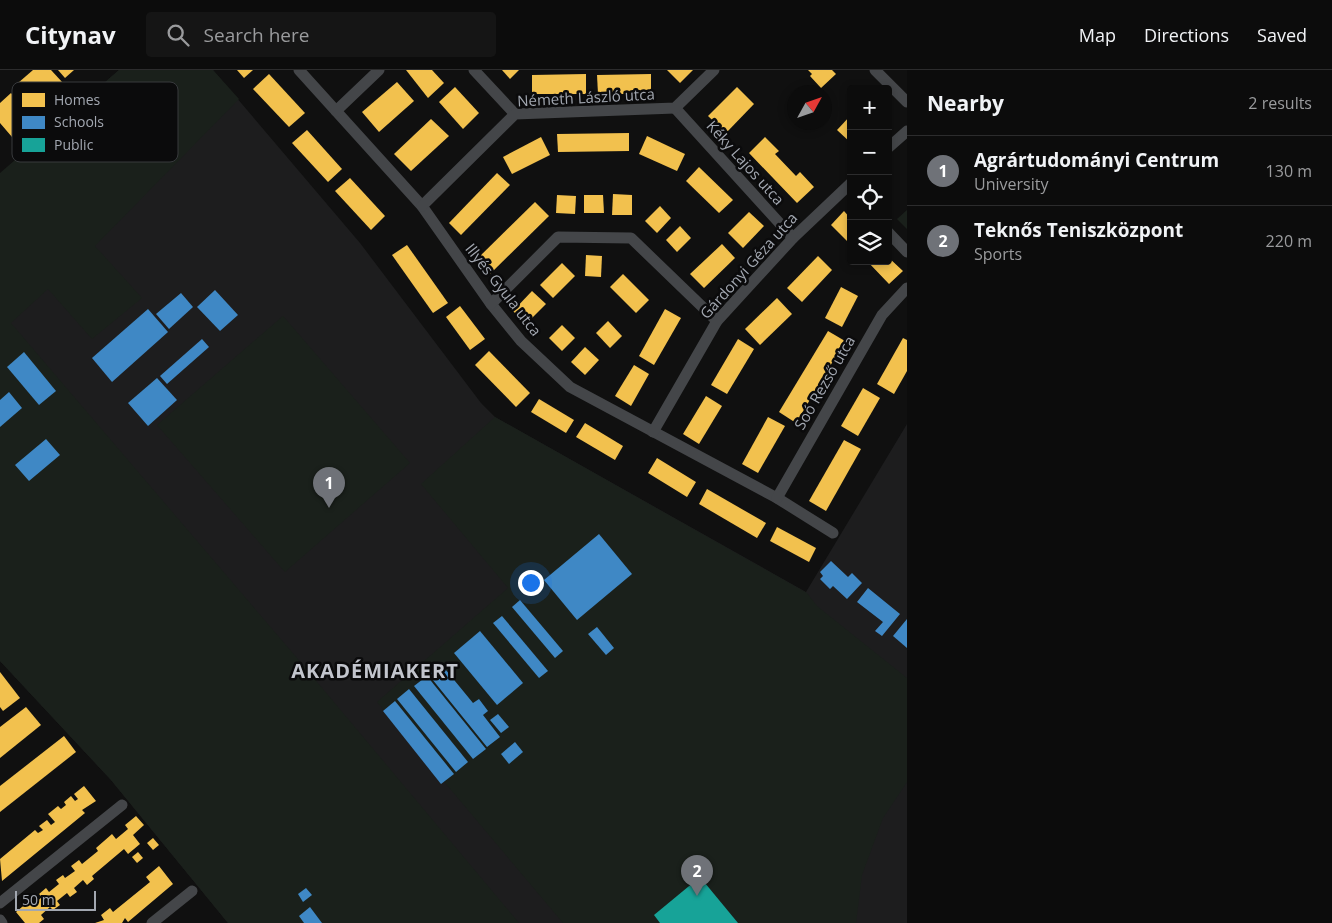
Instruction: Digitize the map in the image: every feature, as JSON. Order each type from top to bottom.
[{"type":"street","name":"Illyés Gyula utca","points":[[299,70],[422,206],[491,304],[521,341],[570,387],[777,498],[833,533]]},
{"type":"street","points":[[336,111],[380,70]]},
{"type":"street","points":[[474,70],[515,114]]},
{"type":"street","name":"Németh László utca","points":[[422,206],[515,114],[675,108],[714,70]]},
{"type":"street","points":[[881,72],[907,102]]},
{"type":"street","name":"Kéky Lajos utca","points":[[675,108],[793,238]]},
{"type":"street","points":[[892,144],[907,131]]},
{"type":"street","name":"Gárdonyi Géza utca","points":[[653,432],[717,321],[793,238],[847,190]]},
{"type":"street","points":[[491,304],[558,236],[631,238],[717,321]]},
{"type":"street","points":[[892,236],[907,252]]},
{"type":"street","name":"Soó Rezső utca","points":[[777,498],[882,316],[907,288]]},
{"type":"street","points":[[0,903],[122,805]]},
{"type":"street","points":[[152,923],[192,891]]},
{"type":"shaded area","points":[[119,70],[213,70],[360,243],[481,403],[495,417],[806,592],[907,424],[907,923],[228,923],[111,780],[0,661],[0,174],[14,162],[178,162],[178,82],[105,82]]},
{"type":"shaded area","points":[[119,70],[213,70],[239,99],[178,161],[178,82],[105,82]]},
{"type":"shaded area","points":[[13,162],[177,162],[95,246],[142,298],[92,339],[48,289],[11,323],[297,658],[519,923],[228,923],[111,780],[0,661],[0,173]]},
{"type":"shaded area","points":[[907,210],[907,229],[897,219]]},
{"type":"shaded area","points":[[283,316],[410,463],[285,572],[157,425]]},
{"type":"shaded area","points":[[495,417],[807,593],[817,606],[907,678],[907,782],[883,818],[862,875],[856,923],[563,923],[377,702],[508,588],[421,484]]},
{"type":"building: Homes","points":[[33,70],[51,70],[62,82],[19,82]]},
{"type":"building: Homes","points":[[58,70],[74,70],[65,78]]},
{"type":"building: Homes","points":[[237,70],[253,70],[244,78]]},
{"type":"building: Homes","points":[[406,70],[432,70],[444,83],[428,98]]},
{"type":"building: Homes","points":[[502,70],[519,70],[510,79]]},
{"type":"building: Homes","points":[[667,70],[693,70],[680,83]]},
{"type":"building: Homes","points":[[808,70],[832,70],[836,74],[824,85],[818,85],[810,76],[812,74]]},
{"type":"building: Homes","points":[[269,74],[305,113],[289,127],[253,89]]},
{"type":"building: Homes","points":[[586,74],[586,94],[532,94],[532,75]]},
{"type":"building: Homes","points":[[651,74],[651,94],[598,94],[597,75]]},
{"type":"building: Homes","points":[[397,82],[414,101],[379,132],[362,112]]},
{"type":"building: Homes","points":[[455,87],[479,113],[463,129],[439,102]]},
{"type":"building: Homes","points":[[737,87],[754,104],[726,133],[708,116]]},
{"type":"building: Homes","points":[[11,93],[12,94],[12,137],[0,123],[0,103]]},
{"type":"building: Homes","points":[[431,119],[449,136],[411,171],[394,154]]},
{"type":"building: Homes","points":[[847,119],[847,139],[837,130]]},
{"type":"building: Homes","points":[[307,130],[342,169],[328,182],[292,143]]},
{"type":"building: Homes","points":[[629,133],[629,151],[558,152],[557,134]]},
{"type":"building: Homes","points":[[647,136],[685,154],[677,171],[639,154]]},
{"type":"building: Homes","points":[[541,137],[550,155],[512,174],[503,157]]},
{"type":"building: Homes","points":[[765,137],[779,151],[775,154],[796,176],[800,172],[814,187],[797,203],[749,153]]},
{"type":"building: Homes","points":[[699,167],[733,200],[719,213],[686,181]]},
{"type":"building: Homes","points":[[497,173],[510,185],[461,235],[449,223]]},
{"type":"building: Homes","points":[[350,178],[385,216],[371,230],[335,191]]},
{"type":"building: Homes","points":[[613,194],[632,195],[632,215],[612,215]]},
{"type":"building: Homes","points":[[557,195],[576,196],[575,214],[556,213]]},
{"type":"building: Homes","points":[[584,195],[603,195],[604,213],[584,213]]},
{"type":"building: Homes","points":[[535,202],[549,216],[490,274],[476,260]]},
{"type":"building: Homes","points":[[660,206],[671,218],[657,233],[645,221]]},
{"type":"building: Homes","points":[[844,211],[847,214],[847,241],[831,225]]},
{"type":"building: Homes","points":[[749,212],[764,226],[743,248],[728,233]]},
{"type":"building: Homes","points":[[680,226],[691,238],[677,252],[666,240]]},
{"type":"building: Homes","points":[[722,244],[735,258],[704,288],[690,274]]},
{"type":"building: Homes","points":[[407,245],[448,303],[433,313],[392,255]]},
{"type":"building: Homes","points":[[586,255],[602,256],[601,277],[585,276]]},
{"type":"building: Homes","points":[[818,256],[832,270],[802,302],[787,288]]},
{"type":"building: Homes","points":[[892,261],[903,271],[889,284],[871,265],[892,265]]},
{"type":"building: Homes","points":[[562,263],[575,276],[553,298],[540,285]]},
{"type":"building: Homes","points":[[623,274],[649,300],[636,313],[610,287]]},
{"type":"building: Homes","points":[[841,287],[858,296],[842,327],[825,318]]},
{"type":"building: Homes","points":[[532,291],[546,304],[526,324],[513,311]]},
{"type":"building: Homes","points":[[777,298],[792,314],[760,345],[745,329]]},
{"type":"building: Homes","points":[[460,306],[485,339],[470,350],[446,317]]},
{"type":"building: Homes","points":[[665,309],[681,318],[654,365],[639,356]]},
{"type":"building: Homes","points":[[608,321],[622,336],[610,348],[596,333]]},
{"type":"building: Homes","points":[[562,325],[575,338],[562,351],[549,338]]},
{"type":"building: Homes","points":[[828,331],[845,341],[796,423],[779,412]]},
{"type":"building: Homes","points":[[903,338],[907,340],[907,371],[894,394],[877,384]]},
{"type":"building: Homes","points":[[738,339],[754,349],[727,394],[711,385]]},
{"type":"building: Homes","points":[[585,347],[599,360],[585,375],[571,362]]},
{"type":"building: Homes","points":[[489,351],[530,393],[516,407],[475,365]]},
{"type":"building: Homes","points":[[634,365],[649,374],[631,406],[615,396]]},
{"type":"building: Homes","points":[[863,388],[880,398],[858,436],[841,426]]},
{"type":"building: Homes","points":[[706,396],[722,406],[699,444],[683,434]]},
{"type":"building: Homes","points":[[539,399],[574,420],[566,433],[531,412]]},
{"type":"building: Homes","points":[[768,417],[785,426],[758,473],[742,464]]},
{"type":"building: Homes","points":[[585,423],[623,446],[615,460],[576,437]]},
{"type":"building: Homes","points":[[844,440],[861,449],[826,511],[809,501]]},
{"type":"building: Homes","points":[[657,458],[696,482],[687,497],[648,473]]},
{"type":"building: Homes","points":[[707,489],[766,523],[757,538],[699,504]]},
{"type":"building: Homes","points":[[777,527],[816,548],[809,562],[770,541]]},
{"type":"building: Homes","points":[[0,672],[20,698],[3,711],[0,707]]},
{"type":"building: Homes","points":[[26,707],[41,725],[0,758],[0,727]]},
{"type":"building: Homes","points":[[64,736],[76,752],[0,812],[0,786]]},
{"type":"building: Homes","points":[[84,786],[96,801],[82,810],[85,813],[2,881],[0,859],[35,830],[38,833],[43,830],[39,826],[47,820],[51,825],[55,822],[48,814],[58,806],[61,809],[66,805],[64,802],[71,796],[75,801],[78,799],[74,794]]},
{"type":"building: Homes","points":[[136,816],[144,825],[133,835],[140,844],[128,854],[124,849],[92,876],[94,879],[87,885],[83,880],[74,888],[77,892],[70,897],[67,893],[57,901],[60,905],[53,910],[50,907],[41,915],[44,919],[39,923],[25,923],[16,912],[29,901],[33,905],[42,897],[39,894],[46,888],[49,892],[59,884],[56,880],[63,875],[65,878],[75,871],[71,866],[79,860],[82,864],[98,851],[96,848],[112,834],[116,839],[128,829],[125,825]]},
{"type":"building: Homes","points":[[153,838],[159,845],[153,850],[147,843]]},
{"type":"building: Homes","points":[[138,852],[143,858],[137,863],[132,857]]},
{"type":"building: Homes","points":[[159,866],[173,884],[128,922],[125,918],[122,923],[95,923],[104,920],[101,915],[110,908],[113,912],[150,882],[146,877]]},
{"type":"building: Schools","points":[[215,290],[238,315],[220,331],[197,307]]},
{"type":"building: Schools","points":[[181,293],[193,307],[169,329],[156,314]]},
{"type":"building: Schools","points":[[148,309],[168,332],[112,382],[92,358]]},
{"type":"building: Schools","points":[[202,339],[209,347],[167,384],[160,376]]},
{"type":"building: Schools","points":[[24,352],[56,391],[39,405],[7,367]]},
{"type":"building: Schools","points":[[157,378],[177,400],[148,426],[128,403]]},
{"type":"building: Schools","points":[[9,392],[22,408],[0,427],[0,400]]},
{"type":"building: Schools","points":[[46,439],[60,455],[29,481],[15,465]]},
{"type":"building: Schools","points":[[599,534],[632,574],[577,620],[544,580]]},
{"type":"building: Schools","points":[[831,561],[848,577],[852,573],[862,583],[847,599],[833,586],[830,589],[820,579],[823,576],[820,572]]},
{"type":"building: Schools","points":[[868,588],[900,614],[882,636],[875,631],[883,622],[857,602]]},
{"type":"building: Schools","points":[[520,600],[563,651],[555,658],[512,607]]},
{"type":"building: Schools","points":[[502,616],[548,671],[539,678],[493,623]]},
{"type":"building: Schools","points":[[907,619],[907,648],[893,636]]},
{"type":"building: Schools","points":[[597,627],[614,648],[606,655],[588,634]]},
{"type":"building: Schools","points":[[480,631],[523,683],[497,705],[454,653]]},
{"type":"building: Schools","points":[[441,664],[473,703],[479,699],[488,711],[483,715],[500,737],[487,747],[428,674]]},
{"type":"building: Schools","points":[[427,676],[486,749],[473,759],[414,686]]},
{"type":"building: Schools","points":[[409,689],[468,762],[456,772],[397,699]]},
{"type":"building: Schools","points":[[395,701],[454,774],[441,784],[383,711]]},
{"type":"building: Schools","points":[[498,714],[509,727],[501,733],[490,720]]},
{"type":"building: Schools","points":[[515,742],[523,752],[509,764],[501,754]]},
{"type":"building: Schools","points":[[306,888],[312,895],[303,902],[298,894]]},
{"type":"building: Schools","points":[[310,907],[322,923],[304,923],[299,916]]},
{"type":"building: Public","points":[[700,877],[738,923],[660,923],[654,915]]},
{"type":"place","name":"Agrártudományi Centrum","points":[[329,508]]},
{"type":"place","name":"Teknős Teniszközpont","points":[[697,896]]},
{"type":"district","name":"AKADÉMIAKERT","points":[[375,671]]}]
